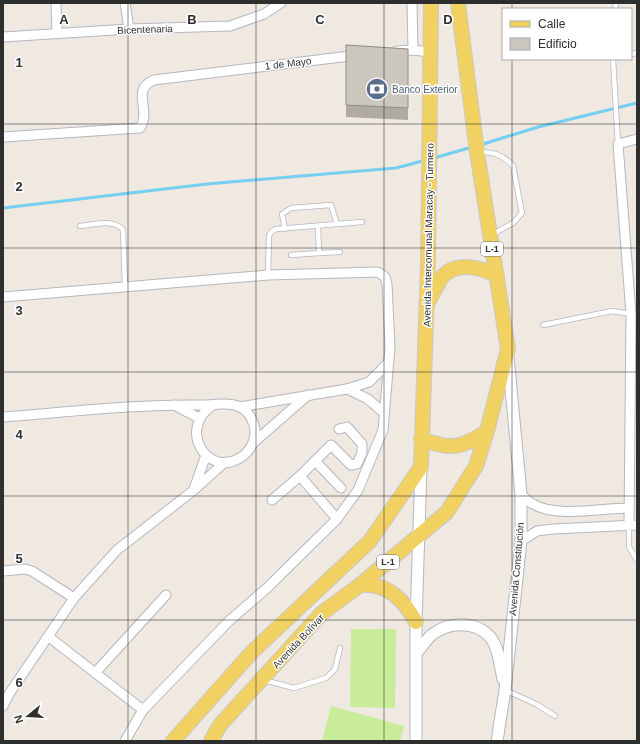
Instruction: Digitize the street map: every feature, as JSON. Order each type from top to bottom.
[{"type":"main road","name":"Avenida Intercomunal Maracay - Turmero","points":[[421,467],[430,150],[431,3]]},
{"type":"main road","name":"L-1","points":[[458,3],[477,150],[508,349]]},
{"type":"main road","points":[[426,305],[443,276],[459,268],[484,269],[497,276]]},
{"type":"main road","name":"Avenida Bolívar","points":[[211,741],[220,725],[322,613],[360,585],[447,512],[476,466],[487,431],[508,349]]},
{"type":"main road","points":[[421,439],[450,448],[461,446],[473,441],[487,431]]},
{"type":"main road","name":"Avenida Bolívar","points":[[173,741],[252,652],[370,542],[421,467]]},
{"type":"main road","points":[[360,585],[370,584],[384,589],[398,597],[407,606],[416,622]]},
{"type":"street","points":[[56,3],[57,33]]},
{"type":"street","points":[[125,3],[129,30]]},
{"type":"street","name":"Bicentenaria","points":[[3,37],[57,33],[230,26],[264,14],[281,3]]},
{"type":"street","points":[[412,3],[413,50]]},
{"type":"street","points":[[422,3],[431,3]]},
{"type":"street","points":[[391,52],[413,50],[431,52]]},
{"type":"street","name":"1 de Mayo","points":[[3,137],[140,128],[144,117],[142,92],[146,84],[154,80],[369,54]]},
{"type":"street","points":[[521,541],[537,531],[633,525],[629,508],[633,481],[634,314],[618,144],[637,139]]},
{"type":"street","points":[[3,298],[268,276],[378,272],[385,277],[387,284],[390,347],[383,430],[358,490],[337,519],[267,588],[229,621],[143,710],[125,741]]},
{"type":"street","name":"Avenida Constitución","points":[[497,741],[505,690],[521,541],[521,494],[508,349]]},
{"type":"street","points":[[240,407],[347,389],[369,382],[388,363]]},
{"type":"street","points":[[347,389],[368,399],[384,413]]},
{"type":"street","points":[[213,405],[199,418],[196,433],[200,448],[206,456],[215,461],[226,462],[237,460],[247,453],[253,443],[308,395]]},
{"type":"street","points":[[3,417],[173,405],[213,405],[226,402],[240,407],[248,413],[253,422],[255,433],[253,443]]},
{"type":"street","points":[[173,405],[199,418]]},
{"type":"street","points":[[272,500],[300,476],[331,445],[352,465],[357,464],[362,453],[362,444],[347,426],[339,429]]},
{"type":"street","points":[[194,490],[206,456]]},
{"type":"street","points":[[315,461],[341,488]]},
{"type":"street","points":[[3,706],[6,693],[48,637],[74,598],[118,550],[194,490],[226,462]]},
{"type":"street","points":[[417,738],[416,622],[421,467]]},
{"type":"street","points":[[300,476],[337,519]]},
{"type":"street","points":[[521,494],[532,504],[552,510],[591,511],[629,508]]},
{"type":"street","points":[[615,508],[617,526]]},
{"type":"street","points":[[3,571],[25,569],[32,571],[74,598]]},
{"type":"street","points":[[95,673],[166,595]]},
{"type":"street","points":[[417,652],[431,635],[440,629],[452,626],[470,625],[480,628],[492,639],[497,651],[505,690]]},
{"type":"street","points":[[48,637],[143,710]]},
{"type":"lane","points":[[613,60],[618,144]]},
{"type":"lane","points":[[477,150],[493,152],[509,161],[513,166],[522,213],[513,223],[490,236]]},
{"type":"lane","points":[[285,229],[282,214],[291,208],[331,205],[337,224]]},
{"type":"lane","points":[[268,276],[269,236],[271,232],[276,229],[362,222]]},
{"type":"lane","points":[[80,226],[113,223],[119,225],[123,230],[125,287]]},
{"type":"lane","points":[[318,226],[319,253]]},
{"type":"lane","points":[[291,256],[340,252]]},
{"type":"lane","points":[[543,325],[612,311],[634,314]]},
{"type":"lane","points":[[633,525],[629,547],[637,560]]},
{"type":"lane","points":[[262,680],[294,688],[326,678],[335,669],[340,648]]},
{"type":"lane","points":[[505,690],[532,702],[555,716]]},
{"type":"green space","points":[[351,629],[396,629],[395,708],[350,707]]},
{"type":"green space","points":[[331,706],[404,726],[400,741],[322,741]]},
{"type":"building","name":"Banco Exterior","points":[[346,45],[408,49],[408,108],[346,105]]},
{"type":"waterway","points":[[480,145],[538,127],[637,103]]},
{"type":"waterway","points":[[434,158],[472,147]]},
{"type":"waterway","points":[[3,208],[207,184],[396,168],[426,160]]},
{"type":"place","name":"Banco Exterior","points":[[377,89]]}]
